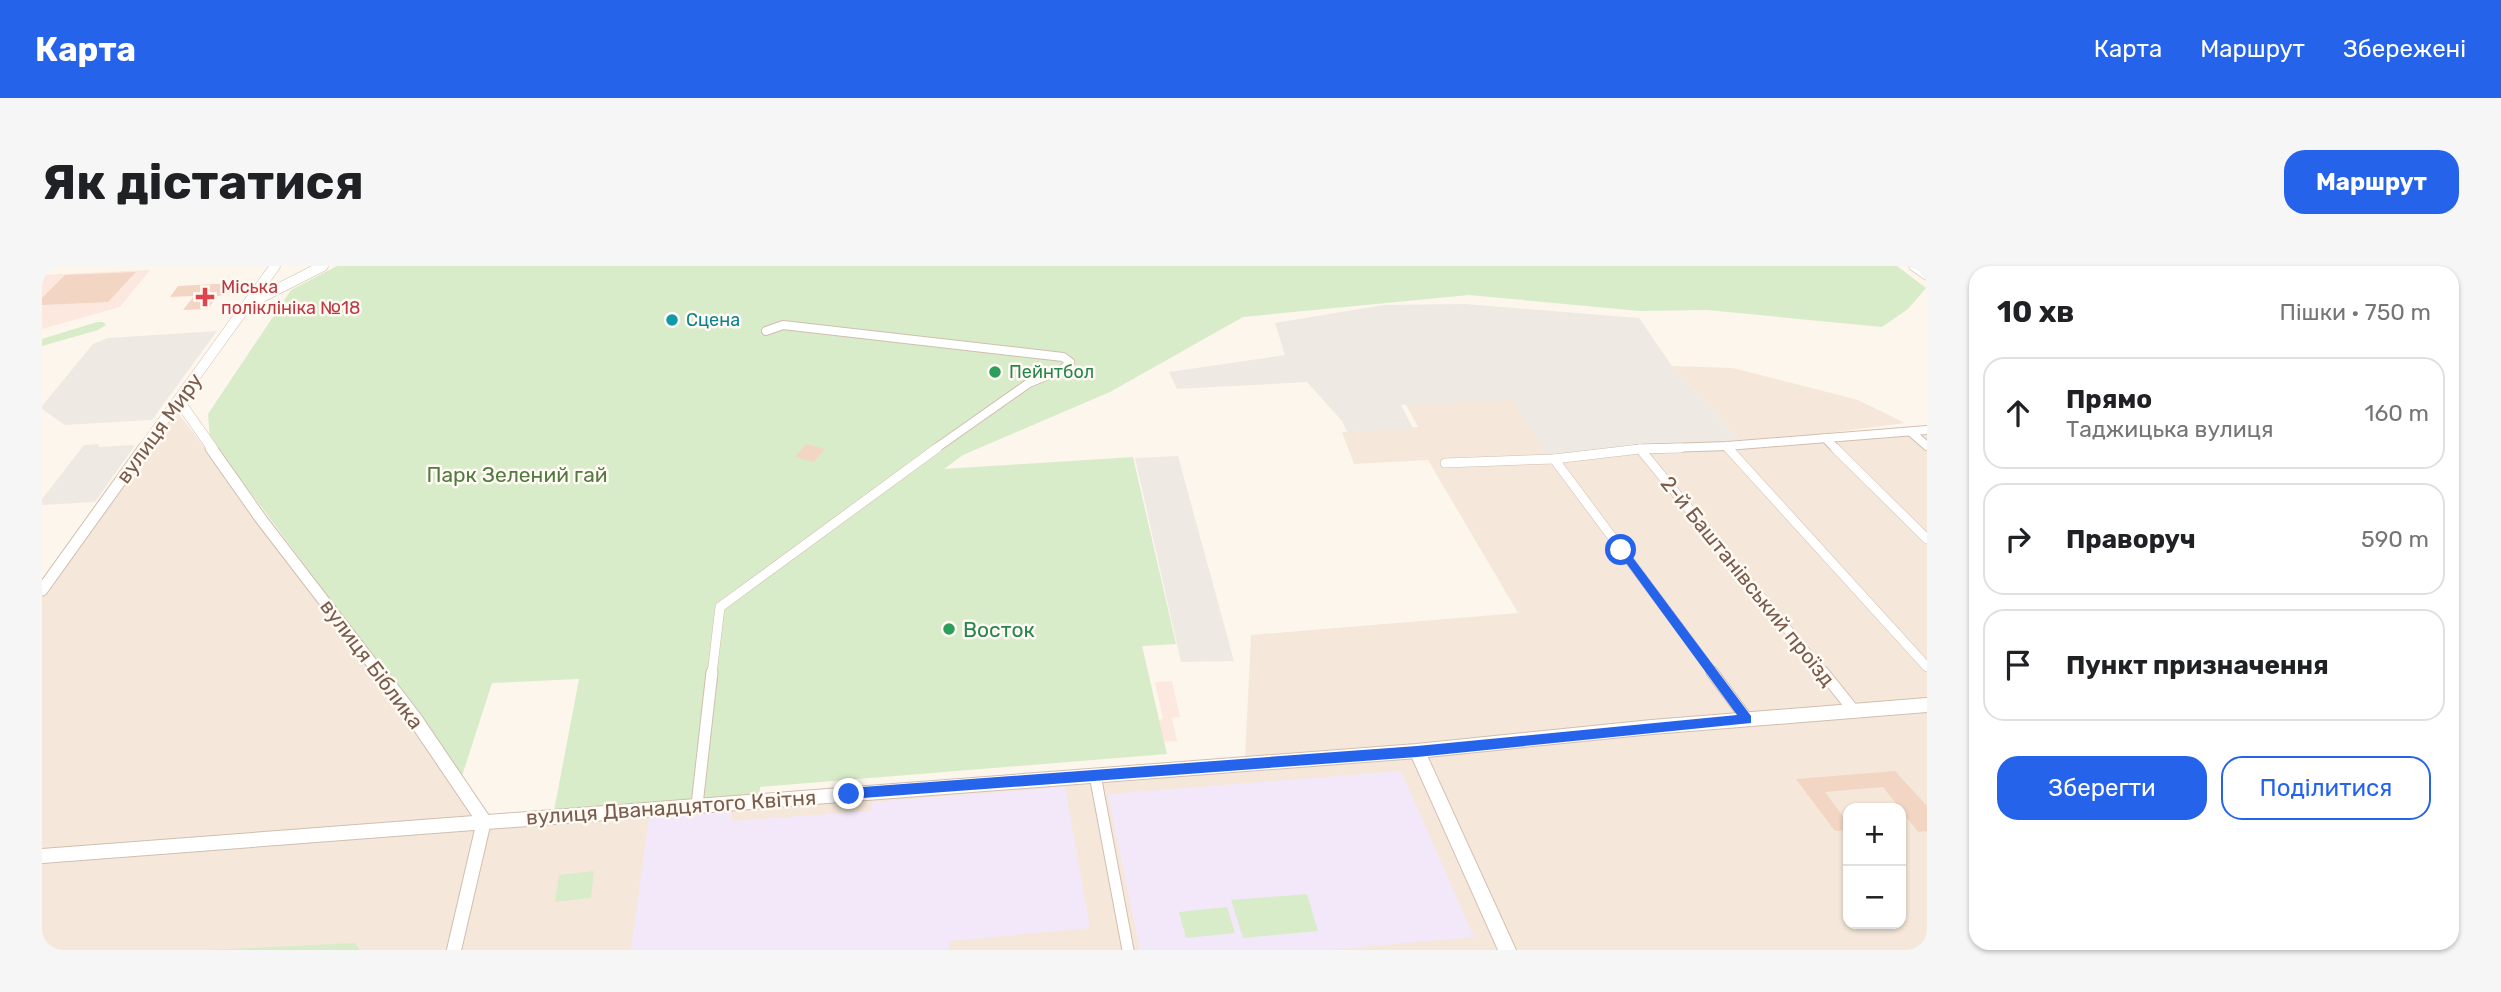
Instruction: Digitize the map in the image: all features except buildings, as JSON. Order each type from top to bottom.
[{"type":"main road","points":[[1417,751],[1507,950]]},
{"type":"street","name":"вулиця Миру","points":[[42,590],[275,266]]},
{"type":"street","points":[[244,306],[323,266]]},
{"type":"street","points":[[1914,266],[1927,275]]},
{"type":"street","points":[[697,805],[720,607],[959,431],[1029,383],[1063,369],[1070,362],[1063,356],[783,325],[766,331]]},
{"type":"street","name":"вулиця Біблика","points":[[179,401],[261,519],[415,719],[484,821]]},
{"type":"street","points":[[1445,463],[1554,459],[1640,449],[1727,446],[1927,430]]},
{"type":"street","points":[[1911,432],[1927,446]]},
{"type":"street","points":[[1825,438],[1927,539]]},
{"type":"street","points":[[1727,446],[1927,667]]},
{"type":"street","name":"2-й Баштанівський проїзд","points":[[1640,449],[1855,712]]},
{"type":"street","points":[[1554,459],[1747,719]]},
{"type":"street","name":"вулиця Дванадцятого Квітня","points":[[42,856],[1417,751],[1747,719],[1927,705]]},
{"type":"street","points":[[1095,775],[1128,950]]},
{"type":"street","points":[[454,950],[484,821]]},
{"type":"shaded area","points":[[150,270],[120,307],[42,329],[42,275]]},
{"type":"shaded area","points":[[1465,304],[1639,318],[1672,366],[1740,440],[1546,457],[1513,400],[1401,405],[1413,428],[1347,432],[1342,421],[1307,382],[1177,389],[1169,372],[1285,355],[1275,323],[1384,305]]},
{"type":"shaded area","points":[[217,331],[152,420],[65,425],[42,409],[93,344],[108,338]]},
{"type":"shaded area","points":[[1672,366],[1733,368],[1858,400],[1905,423],[1821,434],[1740,440]]},
{"type":"shaded area","points":[[1513,399],[1638,449],[1927,427],[1927,950],[42,950],[42,590],[174,408],[261,519],[484,821],[1245,759],[1251,635],[1518,613],[1428,460],[1354,464],[1342,432],[1418,427],[1405,403]]},
{"type":"shaded area","points":[[99,444],[98,447],[135,445],[95,502],[42,505],[42,499],[84,445]]},
{"type":"shaded area","points":[[1178,456],[1234,661],[1181,662],[1135,458]]},
{"type":"shaded area","points":[[1172,681],[1180,717],[1172,718],[1177,741],[1164,742],[1159,720],[1163,719],[1155,682]]},
{"type":"shaded area","points":[[1401,771],[1474,937],[1327,950],[1140,950],[1108,794]]},
{"type":"shaded area","points":[[1065,787],[1090,928],[949,941],[949,950],[631,950],[649,818],[732,811],[732,821],[872,811],[872,802]]},
{"type":"green space","name":"Парк Зелений гай","points":[[337,266],[1897,266],[1926,288],[1908,309],[1882,327],[1707,310],[1640,311],[1469,295],[1243,317],[1110,392],[963,455],[944,469],[1133,457],[1176,644],[1142,646],[1167,754],[760,787],[759,801],[553,816],[579,679],[492,683],[462,776],[210,438],[208,414],[291,290]]},
{"type":"green space","points":[[97,322],[106,325],[98,330],[42,346],[42,339]]},
{"type":"green space","points":[[594,871],[591,898],[555,902],[559,875]]},
{"type":"green space","points":[[1307,894],[1318,931],[1243,938],[1231,900]]},
{"type":"green space","points":[[1227,907],[1235,933],[1186,938],[1179,912]]},
{"type":"green space","points":[[355,943],[360,950],[207,950]]},
{"type":"place","name":"Міська поліклініка №18","points":[[205,297]]},
{"type":"place","name":"Сцена","points":[[672,320]]},
{"type":"place","name":"Пейнтбол","points":[[995,372]]},
{"type":"place","name":"Восток","points":[[949,629]]},
{"type":"route","points":[[849,794],[1417,751],[1747,719],[1621,550]]}]
